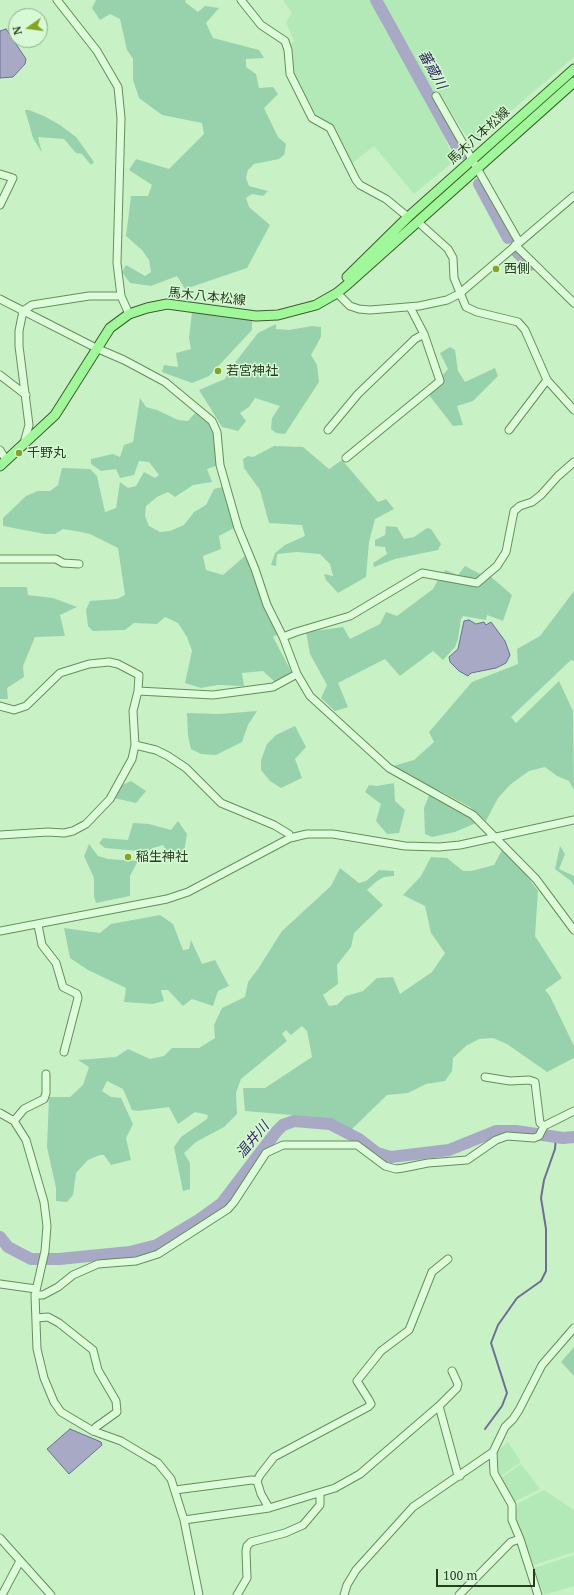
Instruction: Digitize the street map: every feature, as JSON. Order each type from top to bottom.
[{"type":"main road","name":"馬木八本松線","points":[[337,293],[347,278],[408,217],[574,69]]},
{"type":"main road","name":"馬木八本松線","points":[[3,463],[55,415],[110,328],[129,314],[147,308],[167,304],[256,316],[278,315],[316,306],[337,293],[477,170],[489,157],[574,82]]},
{"type":"street","points":[[57,0],[97,51],[118,87],[121,118],[117,263],[121,296],[129,314]]},
{"type":"street","points":[[246,1],[261,25],[285,41],[288,50],[290,74],[312,118],[330,128],[356,180],[360,185],[386,199],[408,217]]},
{"type":"street","points":[[436,96],[472,159],[517,244],[574,303]]},
{"type":"street","points":[[0,174],[13,178],[0,205]]},
{"type":"street","points":[[337,293],[350,306],[359,309],[410,307],[447,300],[459,294],[574,196]]},
{"type":"street","points":[[418,222],[448,249],[453,258],[454,278],[459,294],[466,307],[478,312],[518,322],[525,330],[547,380],[574,410]]},
{"type":"street","points":[[24,443],[29,425],[19,346],[19,331],[23,311],[32,305],[89,296],[121,296]]},
{"type":"street","points":[[0,299],[96,348],[124,360],[165,382],[212,421],[217,432],[220,465],[238,528],[255,569],[267,605],[283,638],[297,674],[310,696],[376,758],[404,778],[473,815],[536,879],[574,930]]},
{"type":"street","points":[[346,458],[440,381],[424,334],[410,307]]},
{"type":"street","points":[[328,430],[358,394],[414,339],[424,334]]},
{"type":"street","points":[[0,375],[26,395]]},
{"type":"street","points":[[509,430],[547,380]]},
{"type":"street","points":[[0,450],[3,463]]},
{"type":"street","points":[[283,638],[296,632],[350,616],[422,573],[477,583],[497,566],[506,552],[514,511],[520,506],[532,502],[541,495],[558,476],[574,462]]},
{"type":"street","points":[[0,559],[56,559],[62,563],[79,564]]},
{"type":"street","points":[[0,706],[18,709],[34,699],[60,673],[89,664],[103,662],[118,664],[136,672],[139,675],[138,691],[133,711],[135,745],[127,770],[110,799],[80,828],[64,833],[48,832],[0,835]]},
{"type":"street","points":[[138,691],[213,695],[273,688],[297,674]]},
{"type":"street","points":[[135,745],[156,750],[168,756],[186,768],[221,802],[274,825],[289,834],[290,838]]},
{"type":"street","points":[[0,931],[38,925],[174,897],[188,892],[290,838],[319,832],[404,846],[439,847],[460,845],[496,838],[574,820]]},
{"type":"street","points":[[38,925],[42,945],[56,963],[63,987],[77,994],[78,998],[64,1052]]},
{"type":"street","points":[[14,1121],[24,1109],[44,1099],[46,1093],[46,1074]]},
{"type":"street","points":[[485,1077],[510,1081],[529,1080],[535,1082],[540,1123],[544,1126]]},
{"type":"street","points":[[0,1284],[43,1295],[58,1287],[73,1275],[98,1264],[136,1261],[158,1254],[228,1209],[266,1153],[283,1145],[357,1145],[384,1166],[396,1169],[428,1163],[467,1160],[496,1140],[507,1136],[534,1138],[539,1136],[544,1126],[574,1112]]},
{"type":"street","points":[[0,1113],[14,1121],[26,1140],[44,1202],[47,1226],[45,1251],[36,1292],[36,1318],[39,1356],[44,1378],[54,1402],[62,1412],[93,1431],[121,1441],[158,1464],[171,1479],[184,1520],[199,1595]]},
{"type":"street","points":[[257,1481],[274,1457],[371,1404],[357,1381],[381,1351],[409,1330],[432,1272],[448,1259]]},
{"type":"street","points":[[36,1318],[48,1317],[59,1323],[93,1350],[98,1370],[116,1401],[117,1412],[96,1427],[93,1431]]},
{"type":"street","points":[[538,1595],[520,1539],[512,1520],[512,1505],[494,1474],[493,1452],[504,1427],[513,1420],[542,1366],[574,1328]]},
{"type":"street","points":[[184,1520],[269,1508],[320,1493],[348,1482],[360,1474],[439,1406],[457,1388],[458,1384],[452,1372]]},
{"type":"street","points":[[439,1406],[457,1472],[460,1476]]},
{"type":"street","points":[[344,1595],[347,1585],[356,1570],[396,1524],[413,1507],[493,1452]]},
{"type":"street","points":[[175,1490],[252,1480],[257,1481]]},
{"type":"street","points":[[257,1481],[261,1494],[269,1508]]},
{"type":"street","points":[[237,1595],[247,1578],[247,1546],[251,1542],[284,1533],[303,1525],[320,1505],[320,1493]]},
{"type":"street","points":[[0,1538],[51,1595]]},
{"type":"street","points":[[459,1595],[511,1542],[520,1539]]},
{"type":"street","points":[[2,1595],[20,1561]]},
{"type":"green space","points":[[96,0],[186,0],[185,2],[198,12],[205,6],[219,8],[206,23],[213,38],[259,50],[264,58],[246,59],[246,67],[256,74],[259,88],[273,87],[278,94],[264,108],[278,137],[286,144],[284,155],[279,159],[254,164],[248,170],[246,178],[249,186],[268,191],[263,196],[252,194],[246,198],[249,207],[270,225],[247,268],[185,289],[177,276],[151,286],[130,283],[122,272],[126,265],[145,276],[151,272],[149,260],[142,250],[126,236],[131,196],[148,196],[152,185],[129,170],[136,159],[169,169],[204,134],[202,123],[162,115],[139,98],[133,80],[133,59],[127,50],[120,19],[110,14],[100,20],[92,8]]},
{"type":"green space","points":[[283,0],[371,0],[385,30],[436,116],[454,161],[414,194],[374,146],[351,164],[333,126],[317,116],[307,101],[293,74],[290,45],[294,41],[286,22],[292,13]]},
{"type":"green space","points":[[381,0],[574,0],[574,57],[477,140],[466,136],[438,91],[435,93],[429,90]]},
{"type":"green space","points":[[25,110],[29,110],[44,116],[60,125],[76,137],[94,162],[91,165],[82,154],[76,153],[64,139],[38,137],[42,153],[33,138]]},
{"type":"green space","points":[[192,312],[252,319],[252,330],[209,376],[192,383],[162,372],[164,365],[178,367],[176,353],[191,349],[189,338]]},
{"type":"green space","points":[[276,324],[276,329],[289,330],[312,326],[321,327],[321,337],[311,355],[317,365],[319,382],[285,434],[276,433],[271,429],[272,418],[280,406],[255,398],[249,407],[240,413],[246,421],[238,431],[222,427],[199,390],[225,379],[230,369],[258,333]]},
{"type":"green space","points":[[450,347],[455,350],[458,371],[465,382],[495,368],[498,376],[473,401],[457,406],[463,425],[453,426],[429,395],[441,383],[441,377],[448,369],[440,353]]},
{"type":"green space","points":[[140,398],[146,407],[157,410],[178,420],[188,421],[196,412],[209,422],[215,434],[219,465],[207,469],[212,482],[193,485],[175,497],[168,492],[157,497],[146,506],[145,516],[149,526],[160,532],[170,531],[184,525],[194,512],[206,505],[214,489],[222,487],[234,528],[219,536],[221,549],[203,556],[206,570],[223,575],[246,555],[259,592],[278,634],[273,637],[292,673],[275,682],[263,671],[242,673],[244,686],[218,685],[201,688],[185,683],[192,651],[187,637],[178,623],[165,617],[157,624],[134,623],[125,630],[93,631],[88,626],[86,610],[90,601],[117,599],[125,595],[118,548],[90,534],[81,532],[63,529],[55,534],[45,534],[3,526],[3,518],[26,496],[38,491],[50,491],[58,485],[62,468],[90,469],[97,476],[105,512],[116,508],[120,482],[128,488],[136,486],[144,472],[155,478],[159,475],[149,462],[139,461],[134,475],[120,478],[116,469],[101,471],[91,464],[91,459],[113,454],[120,457],[124,445],[133,442]]},
{"type":"green space","points":[[274,446],[303,447],[329,469],[342,460],[378,502],[386,499],[394,509],[375,519],[369,542],[366,577],[338,593],[326,580],[324,574],[333,576],[330,564],[320,554],[297,552],[277,554],[276,566],[271,565],[275,553],[285,545],[305,536],[302,525],[269,523],[260,490],[244,468],[243,459],[248,456],[253,457]]},
{"type":"green space","points":[[386,526],[397,527],[404,539],[414,537],[427,528],[431,529],[441,544],[438,550],[395,559],[374,567],[373,563],[387,554],[385,547],[375,546],[375,540],[385,535]]},
{"type":"green space","points":[[465,566],[482,575],[476,581],[443,575],[445,570],[458,575]]},
{"type":"green space","points":[[490,576],[512,595],[503,621],[487,615],[486,620],[463,616],[455,647],[443,660],[433,651],[400,676],[385,659],[338,683],[348,707],[335,711],[321,698],[327,685],[310,654],[306,632],[343,627],[350,639],[380,624],[386,612],[397,616],[433,589],[439,578],[478,585]]},
{"type":"green space","points":[[0,587],[27,587],[28,595],[53,598],[77,607],[60,615],[65,636],[35,637],[23,666],[24,677],[7,688],[8,699],[0,699]]},
{"type":"green space","points":[[574,591],[574,661],[571,660],[511,717],[516,723],[559,681],[573,711],[574,790],[569,781],[557,776],[545,767],[529,771],[511,784],[498,798],[486,821],[470,807],[444,793],[402,774],[393,766],[414,760],[434,742],[429,732],[472,682],[518,664],[517,649],[540,636]]},
{"type":"green space","points":[[257,711],[248,725],[242,742],[216,755],[201,754],[191,749],[188,736],[187,713],[219,714]]},
{"type":"green space","points":[[295,726],[306,747],[295,759],[302,778],[281,788],[270,781],[261,770],[261,760],[267,744],[276,735]]},
{"type":"green space","points":[[131,781],[146,791],[136,803],[114,798],[122,785]]},
{"type":"green space","points":[[394,783],[395,801],[405,810],[399,833],[387,834],[376,821],[381,804],[365,792],[369,785],[377,786]]},
{"type":"green space","points":[[430,793],[464,812],[476,823],[455,832],[432,837],[425,834],[424,808]]},
{"type":"green space","points":[[178,821],[187,834],[183,858],[169,855],[163,845],[153,848],[140,856],[139,851],[105,848],[99,843],[103,838],[128,840],[133,823],[149,824],[171,830]]},
{"type":"green space","points":[[89,844],[98,856],[108,859],[138,861],[130,876],[130,896],[96,903],[94,896],[94,878],[84,856]]},
{"type":"green space","points":[[560,846],[565,854],[559,869],[574,876],[574,886],[571,881],[555,869]]},
{"type":"green space","points":[[502,850],[524,872],[538,891],[535,936],[562,978],[545,990],[550,996],[574,1046],[574,1058],[547,1072],[507,1044],[493,1038],[479,1039],[466,1046],[453,1058],[452,1071],[445,1081],[426,1084],[408,1093],[387,1095],[351,1130],[340,1123],[315,1117],[245,1111],[243,1088],[265,1088],[312,1057],[307,1031],[302,1026],[291,1035],[286,1030],[282,1034],[287,1041],[241,1079],[236,1093],[237,1114],[224,1127],[196,1142],[184,1153],[190,1163],[190,1189],[183,1191],[174,1147],[181,1137],[207,1119],[208,1115],[195,1112],[178,1124],[169,1107],[138,1111],[132,1110],[123,1089],[107,1081],[102,1091],[111,1097],[121,1098],[133,1124],[126,1138],[131,1160],[111,1165],[104,1155],[100,1155],[88,1160],[76,1173],[73,1195],[67,1202],[56,1201],[56,1188],[47,1147],[49,1097],[70,1097],[83,1085],[89,1067],[78,1060],[116,1057],[128,1049],[150,1059],[164,1056],[172,1048],[199,1048],[215,1038],[214,1025],[222,1008],[245,997],[248,982],[282,931],[331,886],[340,868],[359,883],[366,881],[379,870],[394,871],[394,876],[384,877],[367,890],[383,905],[354,933],[351,947],[337,965],[338,984],[323,995],[329,1006],[337,1005],[346,996],[363,991],[377,978],[393,977],[400,994],[432,972],[445,953],[431,933],[425,906],[403,895],[421,876],[431,857],[447,858],[463,871],[471,871],[494,865]]},
{"type":"green space","points":[[160,915],[173,924],[183,950],[189,949],[191,940],[202,964],[215,960],[229,986],[218,991],[213,1006],[192,999],[183,1006],[168,990],[161,990],[164,1001],[153,1004],[124,1002],[126,988],[88,970],[70,958],[64,928],[100,933],[111,924]]},
{"type":"green space","points":[[574,1347],[574,1376],[561,1362]]},
{"type":"green space","points":[[508,1442],[521,1462],[501,1476],[497,1467],[498,1451]]},
{"type":"green space","points":[[521,1464],[540,1489],[514,1502],[501,1478]]},
{"type":"green space","points":[[544,1490],[574,1510],[574,1552],[534,1565],[515,1519],[518,1503]]},
{"type":"green space","points":[[574,1555],[574,1586],[544,1595],[534,1568]]},
{"type":"water","points":[[6,29],[8,32],[8,48],[19,48],[26,59],[25,64],[13,77],[0,78],[0,31]]},
{"type":"water","points":[[469,620],[476,624],[484,622],[486,625],[491,622],[505,641],[510,655],[506,663],[496,668],[471,673],[468,676],[459,671],[450,662],[449,657],[458,649],[464,621]]},
{"type":"water","points":[[70,1429],[101,1442],[102,1445],[69,1474],[47,1449]]},
{"type":"waterway","name":"蕃蔵川","points":[[376,0],[461,154]]},
{"type":"waterway","name":"蕃蔵川","points":[[479,184],[508,238]]},
{"type":"waterway","name":"蕃蔵川","points":[[516,251],[530,265]]},
{"type":"waterway","name":"温井川","points":[[0,1237],[8,1247],[31,1259],[59,1259],[130,1252],[157,1245],[197,1221],[222,1203],[276,1132],[283,1125],[294,1121],[330,1124],[359,1139],[377,1153],[391,1157],[449,1150],[496,1131],[516,1131],[563,1138],[574,1137]]},
{"type":"waterway","points":[[485,1429],[502,1406],[507,1393],[491,1343],[498,1325],[517,1298],[541,1281],[546,1271],[546,1229],[541,1198],[544,1180],[555,1149],[556,1137]]},
{"type":"place","name":"西側","points":[[496,269]]},
{"type":"place","name":"若宮神社","points":[[218,371]]},
{"type":"place","name":"千野丸","points":[[19,453]]},
{"type":"place","name":"稲生神社","points":[[128,857]]}]
